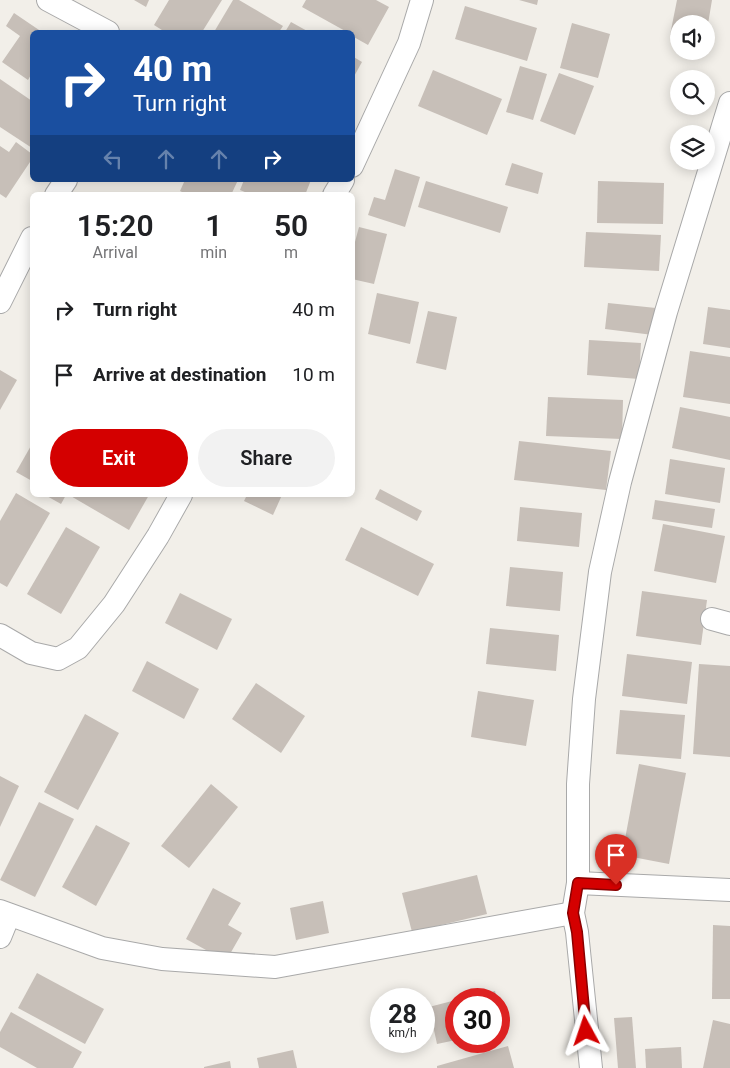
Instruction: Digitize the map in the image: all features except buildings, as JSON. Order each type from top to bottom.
[{"type":"street","points":[[48,0],[104,30]]},
{"type":"street","points":[[355,159],[409,43],[422,0]]},
{"type":"street","points":[[591,1068],[577,932],[573,913],[578,883],[578,784],[584,699],[600,572],[620,482],[663,322],[730,104]]},
{"type":"street","points":[[0,302],[30,242]]},
{"type":"street","points":[[0,635],[31,653],[58,659],[78,648],[114,604],[158,536],[179,497]]},
{"type":"street","points":[[578,883],[730,890]]},
{"type":"street","points":[[0,937],[4,913],[102,948],[162,959],[221,965],[275,967],[573,913]]},
{"type":"route","points":[[586,1031],[577,932],[573,913],[578,883],[616,885]]}]
